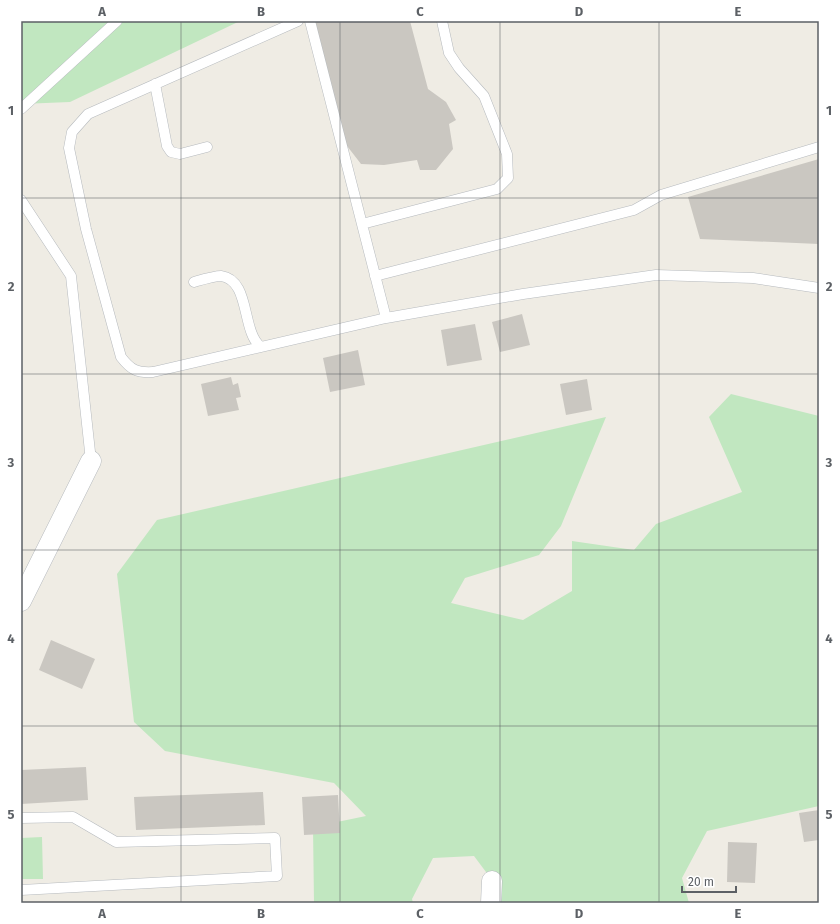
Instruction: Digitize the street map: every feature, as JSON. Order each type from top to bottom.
[{"type":"street","points":[[21,600],[91,461]]},
{"type":"street","points":[[491,903],[492,881]]},
{"type":"lane","points":[[21,109],[117,21]]},
{"type":"lane","points":[[298,21],[88,114],[72,132],[69,148],[86,228],[121,358],[128,366],[140,373],[153,372],[386,318],[523,294],[656,276],[753,278],[819,288]]},
{"type":"lane","points":[[310,21],[386,318]]},
{"type":"lane","points":[[362,224],[497,189],[508,178],[506,154],[484,96],[459,68],[449,53],[442,21]]},
{"type":"lane","points":[[155,84],[167,146],[171,152],[180,154],[207,147]]},
{"type":"lane","points":[[375,276],[634,210],[661,195],[819,147]]},
{"type":"lane","points":[[21,200],[71,276],[91,461]]},
{"type":"lane","points":[[194,282],[221,276],[232,281],[239,289],[252,337],[261,347]]},
{"type":"lane","points":[[21,818],[73,817],[116,842],[275,838],[277,876],[21,890]]},
{"type":"green space","points":[[21,21],[240,21],[70,102],[21,104]]},
{"type":"green space","points":[[731,394],[819,416],[819,806],[707,831],[682,878],[689,903],[500,903],[501,892],[474,856],[433,858],[412,899],[413,903],[314,903],[313,827],[366,816],[334,783],[165,751],[134,722],[117,574],[157,520],[606,417],[561,526],[539,555],[465,578],[451,603],[523,620],[572,591],[572,541],[634,550],[656,524],[742,492],[709,417]]},
{"type":"green space","points":[[42,837],[43,879],[21,879],[21,838]]},
{"type":"building","points":[[313,21],[410,21],[428,89],[446,102],[456,120],[449,124],[453,149],[436,170],[420,170],[417,160],[384,165],[361,164],[344,142]]},
{"type":"building","points":[[819,159],[819,244],[700,239],[688,197]]},
{"type":"building","points":[[522,314],[530,345],[500,352],[492,322]]},
{"type":"building","points":[[475,324],[482,360],[447,366],[441,330]]},
{"type":"building","points":[[358,350],[365,385],[330,392],[323,358]]},
{"type":"building","points":[[231,377],[233,385],[238,383],[241,397],[236,398],[239,410],[208,416],[201,384]]},
{"type":"building","points":[[587,379],[592,410],[566,415],[560,384]]},
{"type":"building","points":[[51,640],[95,659],[82,689],[39,670]]},
{"type":"building","points":[[86,767],[88,800],[21,804],[21,770]]},
{"type":"building","points":[[263,792],[265,825],[136,830],[134,797]]},
{"type":"building","points":[[338,795],[340,833],[304,835],[302,797]]},
{"type":"building","points":[[819,810],[819,840],[804,842],[799,813]]},
{"type":"building","points":[[728,842],[757,843],[755,883],[727,882]]}]
